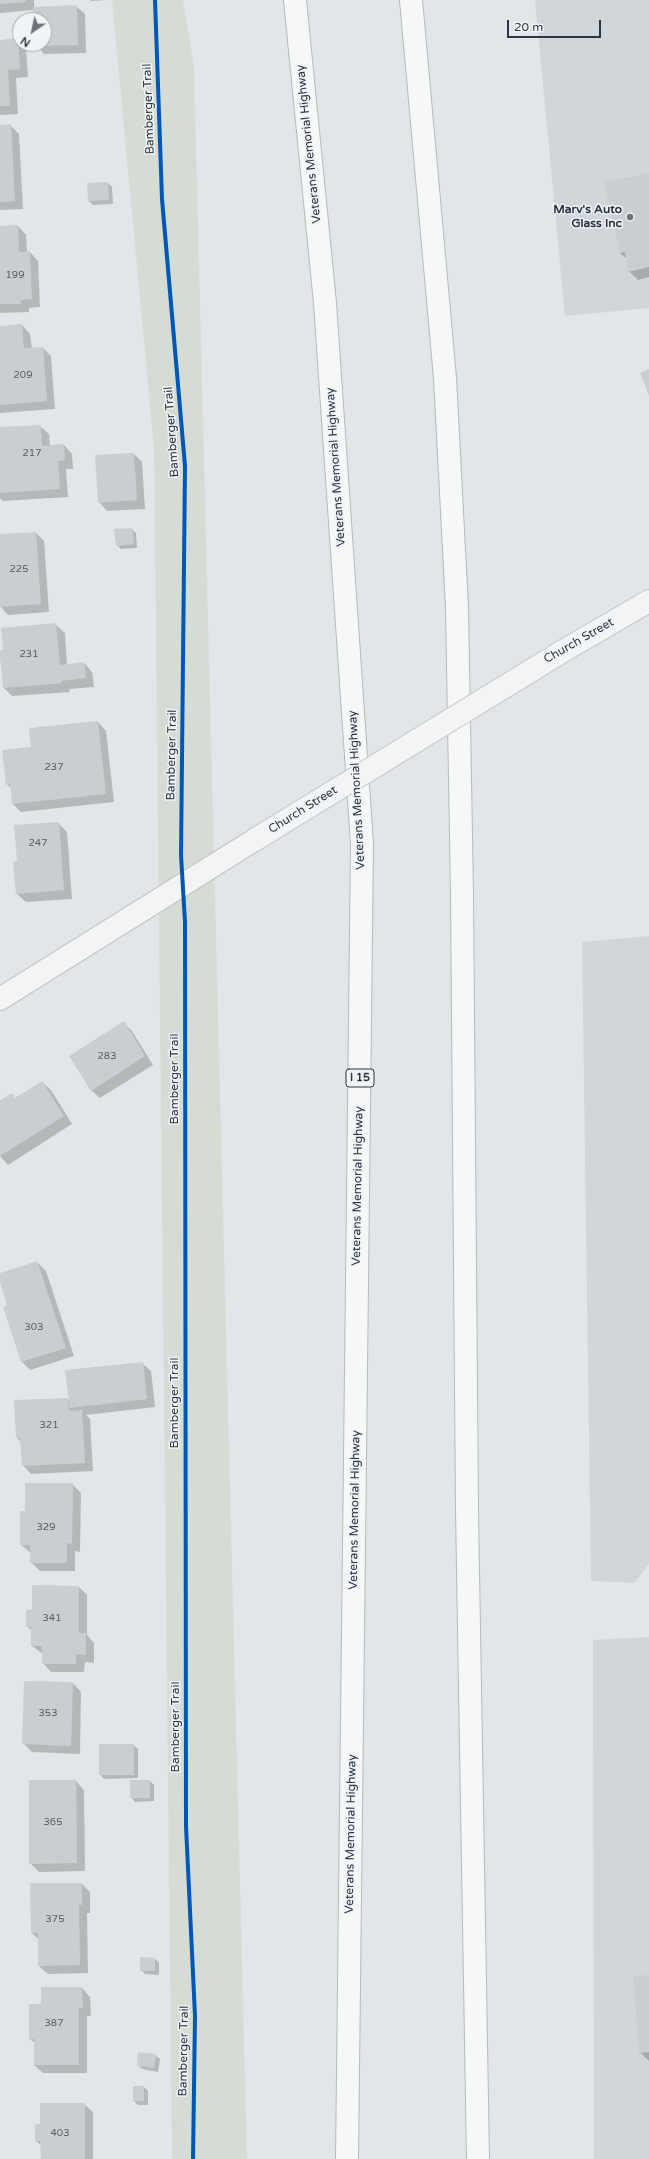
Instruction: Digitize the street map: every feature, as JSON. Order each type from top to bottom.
[{"type":"highway","name":"Veterans Memorial Highway","points":[[295,0],[325,303],[362,844],[347,2159]]},
{"type":"highway","points":[[411,0],[445,378],[457,606],[462,893],[467,1511],[478,2159]]},
{"type":"street","name":"Church Street","points":[[0,998],[563,651],[649,601]]},
{"type":"shaded area","points":[[112,0],[183,0],[194,67],[247,2159],[172,2159],[154,448]]},
{"type":"shaded area","points":[[535,0],[649,0],[649,308],[565,316]]},
{"type":"shaded area","points":[[649,936],[649,1563],[635,1583],[591,1581],[582,942]]},
{"type":"shaded area","points":[[649,1637],[649,2159],[594,2159],[593,1640]]},
{"type":"building","points":[[0,0],[26,0],[26,2],[0,4]]},
{"type":"building","points":[[77,5],[78,45],[52,46],[52,12],[33,12],[33,7]]},
{"type":"building","points":[[12,39],[12,52],[19,52],[20,69],[8,70],[10,106],[0,106],[0,40]]},
{"type":"building","points":[[11,124],[15,201],[0,202],[0,125]]},
{"type":"building","name":"Marv's Auto Glass Inc","points":[[649,173],[649,267],[628,272],[625,252],[620,253],[604,182]]},
{"type":"building","points":[[108,182],[109,200],[88,201],[87,183]]},
{"type":"building","points":[[18,225],[19,252],[30,251],[32,299],[21,300],[21,304],[0,304],[0,226]]},
{"type":"building","points":[[22,324],[24,348],[43,347],[47,401],[0,405],[0,326]]},
{"type":"building","points":[[649,369],[649,396],[640,373]]},
{"type":"building","points":[[41,425],[42,446],[64,444],[65,460],[58,461],[60,489],[0,493],[0,427]]},
{"type":"building","points":[[134,453],[137,500],[98,503],[95,455]]},
{"type":"building","points":[[132,528],[134,544],[116,546],[114,529]]},
{"type":"building","points":[[36,532],[41,604],[0,607],[0,534]]},
{"type":"building","points":[[56,623],[60,665],[84,662],[86,678],[61,681],[62,683],[3,688],[0,657],[0,650],[3,650],[1,628]]},
{"type":"building","points":[[98,721],[106,794],[12,804],[10,784],[6,785],[2,750],[31,747],[29,728]]},
{"type":"building","points":[[59,822],[64,890],[16,894],[13,862],[17,861],[14,825]]},
{"type":"building","points":[[124,1021],[145,1056],[91,1091],[69,1056]]},
{"type":"building","points":[[42,1081],[64,1116],[0,1156],[0,1100],[12,1093],[15,1098]]},
{"type":"building","points":[[37,1261],[66,1348],[21,1362],[3,1307],[7,1305],[0,1282],[0,1273]]},
{"type":"building","points":[[143,1362],[147,1399],[70,1408],[65,1370]]},
{"type":"building","points":[[68,1398],[69,1411],[82,1410],[85,1463],[22,1466],[20,1438],[16,1438],[14,1400]]},
{"type":"building","points":[[25,1483],[73,1483],[72,1544],[67,1543],[67,1563],[30,1563],[30,1545],[20,1545],[20,1511],[25,1511]]},
{"type":"building","points":[[32,1585],[79,1586],[79,1633],[86,1633],[86,1655],[76,1654],[76,1664],[42,1664],[42,1646],[31,1646],[31,1627],[26,1627],[26,1610],[32,1609]]},
{"type":"building","points":[[24,1681],[73,1682],[71,1746],[22,1744]]},
{"type":"building","points":[[99,1744],[134,1744],[134,1775],[99,1775]]},
{"type":"building","points":[[29,1780],[76,1780],[77,1863],[29,1864]]},
{"type":"building","points":[[130,1780],[150,1780],[150,1798],[130,1798]]},
{"type":"building","points":[[30,1883],[82,1883],[82,1905],[79,1905],[80,1965],[38,1966],[38,1933],[31,1933]]},
{"type":"building","points":[[140,1957],[155,1958],[155,1971],[140,1971]]},
{"type":"building","points":[[649,1975],[649,2052],[639,2053],[633,1976]]},
{"type":"building","points":[[41,1987],[82,1987],[83,2008],[79,2008],[79,2065],[34,2065],[34,2039],[29,2039],[29,2004],[41,2004]]},
{"type":"building","points":[[138,2052],[156,2054],[154,2068],[137,2066]]},
{"type":"building","points":[[133,2086],[144,2086],[144,2101],[133,2101]]},
{"type":"building","points":[[40,2103],[85,2103],[85,2159],[41,2159],[40,2141],[35,2141],[35,2124],[40,2124]]},
{"type":"cycle path","name":"Bamberger Trail","points":[[155,0],[162,199],[185,466],[181,855],[185,922],[186,1826],[195,2016],[193,2159]]},
{"type":"place","name":"Marv's Auto Glass Inc","points":[[630,217]]}]
